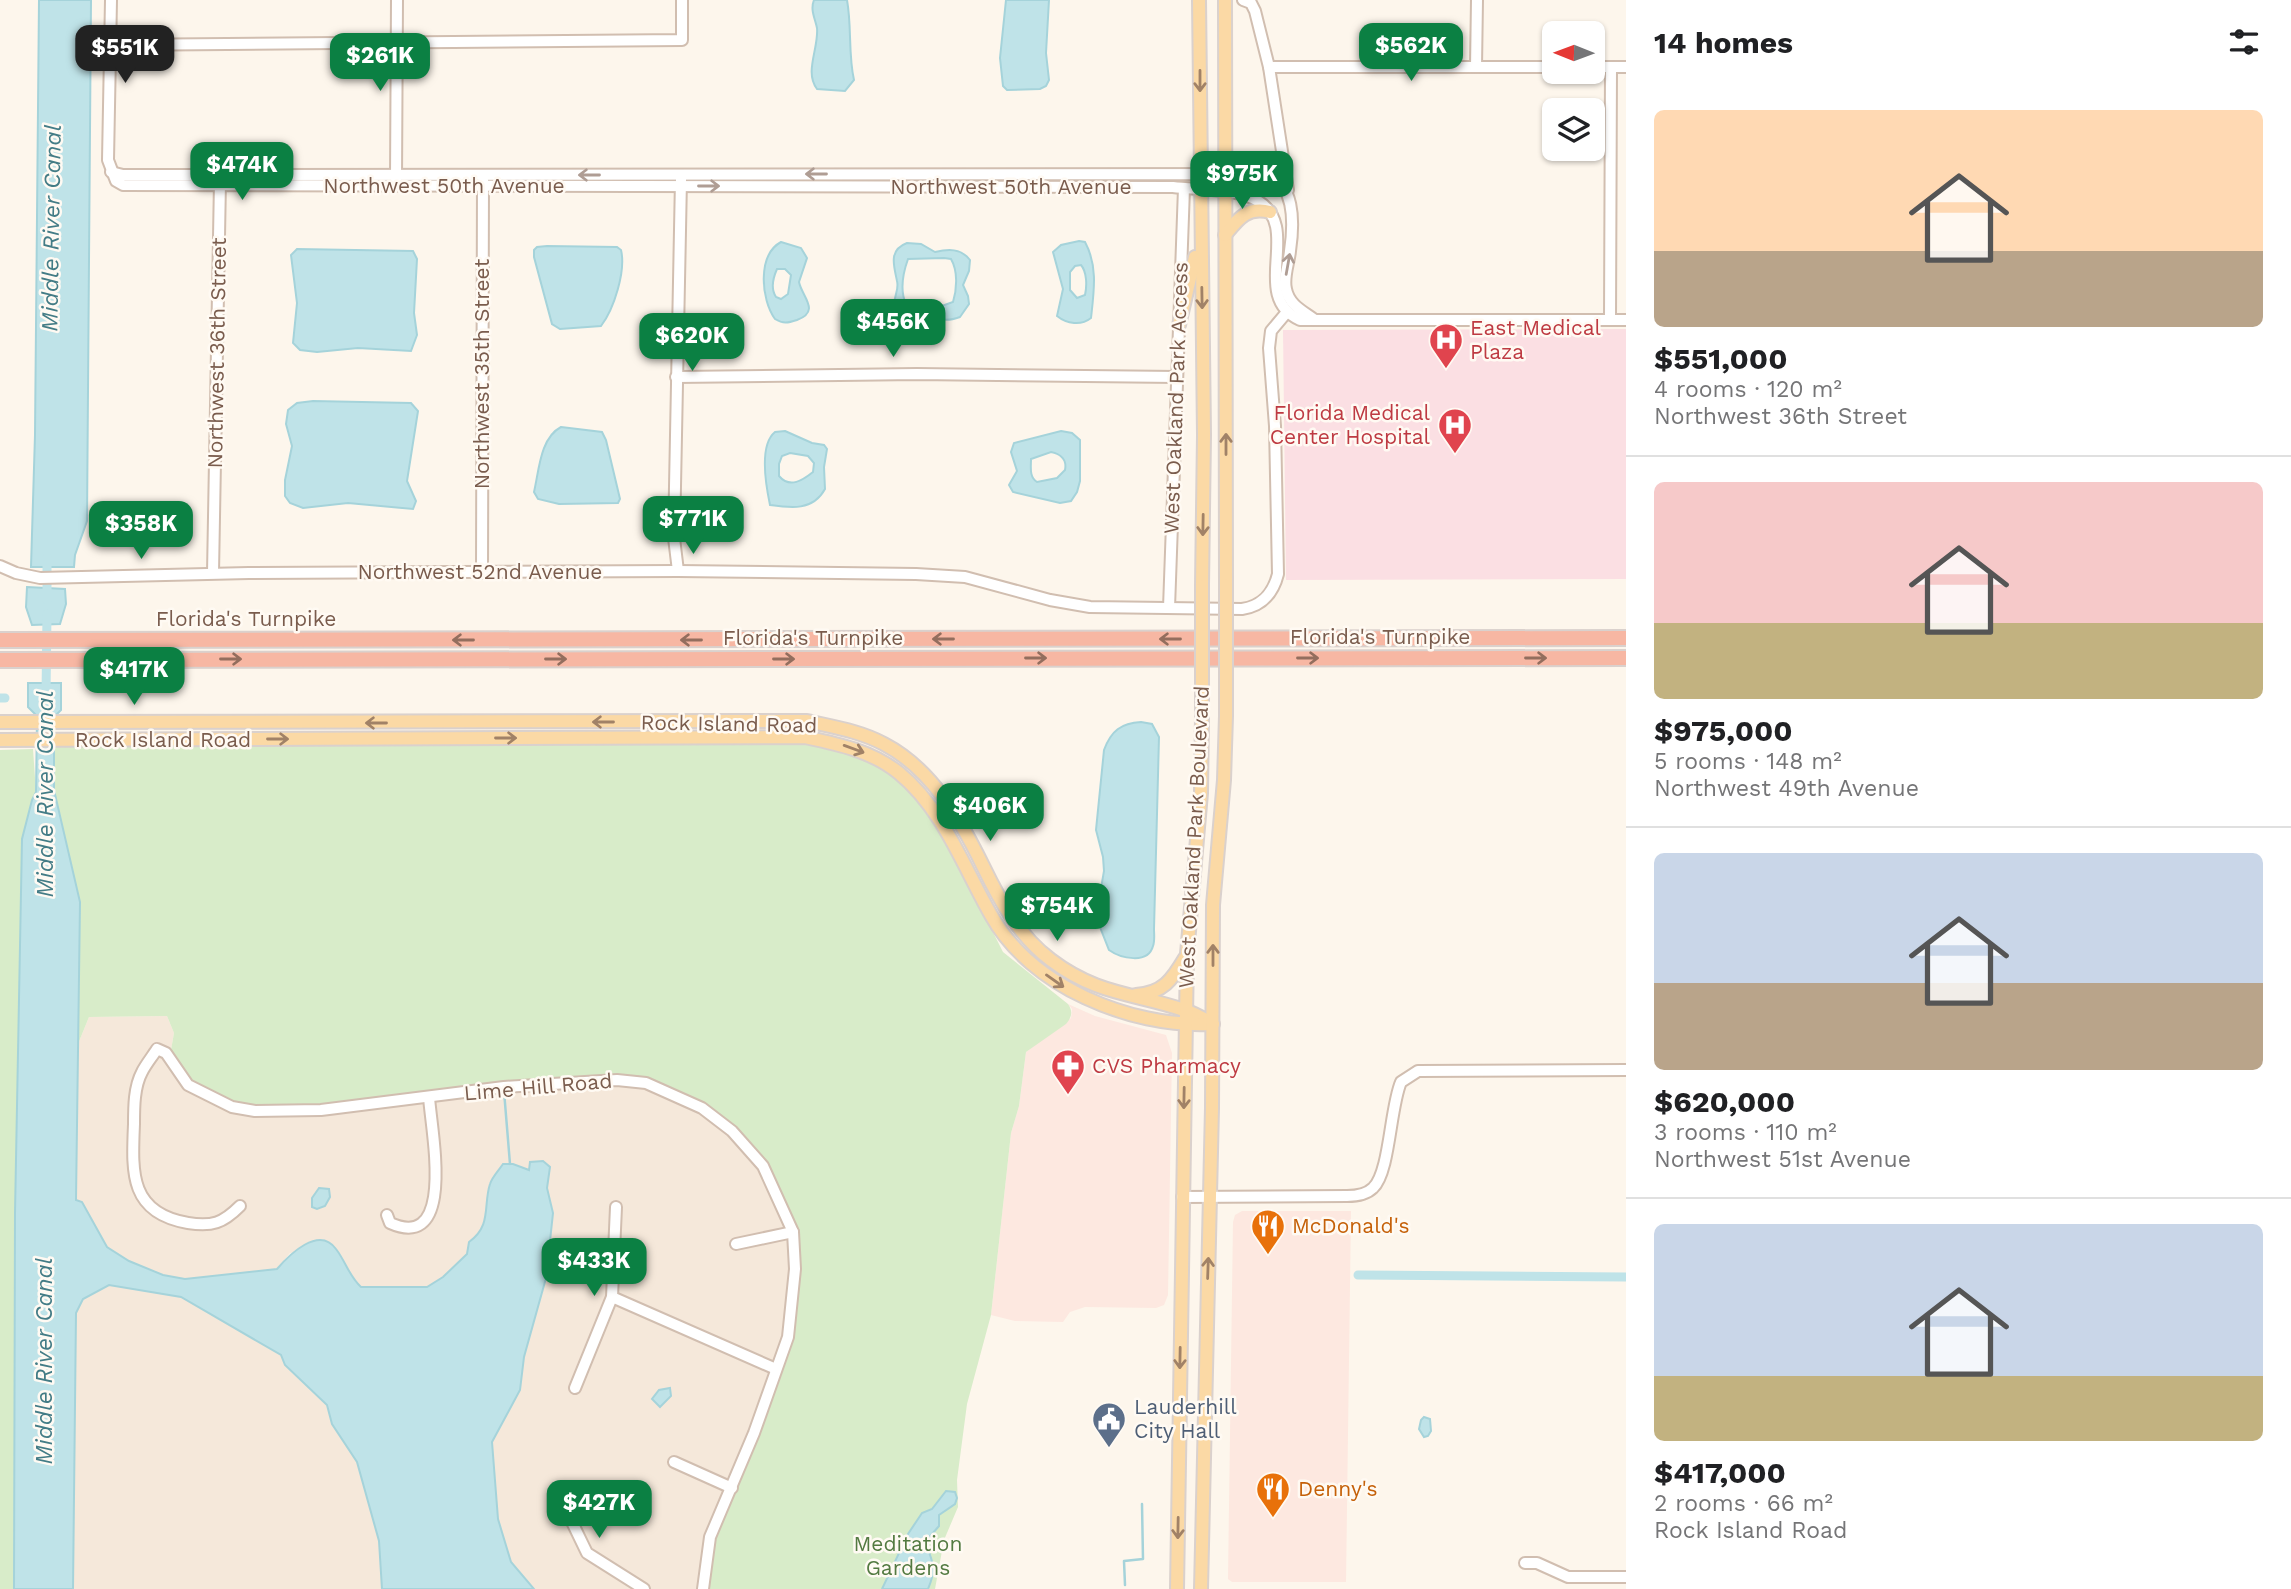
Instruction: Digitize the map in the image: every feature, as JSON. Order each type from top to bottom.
[{"type":"highway","name":"Florida's Turnpike","points":[[0,640],[1626,638]]},
{"type":"highway","name":"Florida's Turnpike","points":[[0,660],[1626,658]]},
{"type":"main road","name":"West Oakland Park Boulevard","points":[[1177,1589],[1185,1010],[1187,954],[1201,793],[1204,435],[1199,0]]},
{"type":"main road","name":"West Oakland Park Boulevard","points":[[1201,1589],[1210,1196],[1213,905],[1223,801],[1226,716],[1225,0]]},
{"type":"main road","points":[[1225,235],[1245,213],[1257,210],[1269,212]]},
{"type":"main road","points":[[1180,325],[1200,229]]},
{"type":"main road","name":"Rock Island Road","points":[[0,722],[807,721],[850,730],[884,744],[909,761],[943,797],[956,815],[1008,914],[1027,938],[1050,959],[1076,977],[1125,996],[1185,1010],[1213,1024]]},
{"type":"main road","name":"Rock Island Road","points":[[0,740],[806,737],[846,746],[876,758],[899,773],[916,791],[953,840],[997,924],[1016,949],[1040,971],[1066,989],[1102,1005],[1185,1025],[1213,1024]]},
{"type":"main road","points":[[1125,996],[1161,989],[1170,982],[1187,954]]},
{"type":"street","points":[[111,0],[110,44],[682,40],[682,0]]},
{"type":"street","points":[[396,181],[397,0]]},
{"type":"street","points":[[1243,0],[1251,3],[1255,11],[1269,67],[1281,139],[1290,202],[1291,249],[1285,288],[1297,308],[1315,320]]},
{"type":"street","points":[[1476,67],[1477,0]]},
{"type":"street","name":"Northwest 50th Avenue","points":[[110,44],[108,160],[111,172],[123,175],[220,180],[396,181],[483,187],[680,181]]},
{"type":"street","points":[[1269,67],[1542,67]]},
{"type":"street","points":[[1605,67],[1626,67]]},
{"type":"street","points":[[1610,320],[1611,67]]},
{"type":"street","name":"Northwest 50th Avenue","points":[[767,181],[851,174],[1255,173],[1276,178],[1284,187],[1290,202]]},
{"type":"street","points":[[851,174],[852,187]]},
{"type":"street","points":[[930,174],[930,187]]},
{"type":"street","points":[[1007,174],[1007,187]]},
{"type":"street","name":"Northwest 50th Avenue","points":[[396,181],[483,175],[767,181],[852,187],[1184,188],[1242,194],[1258,201],[1269,212]]},
{"type":"street","name":"Northwest 35th Street","points":[[482,573],[483,175]]},
{"type":"street","name":"Northwest 36th Street","points":[[213,573],[220,180]]},
{"type":"street","points":[[678,572],[674,538],[680,181]]},
{"type":"street","name":"West Oakland Park Access","points":[[1169,608],[1184,188]]},
{"type":"street","points":[[1269,212],[1278,243],[1276,290],[1287,312],[1300,320],[1626,320]]},
{"type":"street","name":"Northwest 52nd Avenue","points":[[0,566],[28,577],[71,578],[213,573],[678,572],[916,575],[965,577],[1050,600],[1090,607],[1252,608],[1267,598],[1274,588],[1278,574],[1276,439],[1269,348],[1271,331],[1287,312]]},
{"type":"street","points":[[676,377],[940,374],[1177,377]]},
{"type":"street","name":"Lime Hill Road","points":[[240,1206],[226,1219],[204,1226],[170,1220],[141,1196],[134,1179],[134,1099],[141,1073],[156,1049],[166,1053],[188,1085],[232,1107],[255,1111],[321,1110],[504,1087],[617,1080],[646,1083],[702,1108],[732,1131],[763,1166],[793,1232],[795,1269],[788,1337],[754,1433],[710,1538],[703,1589]]},
{"type":"street","points":[[1182,1197],[1347,1196],[1364,1193],[1373,1188],[1382,1171],[1401,1082],[1419,1070],[1626,1070]]},
{"type":"street","points":[[387,1215],[390,1223],[403,1228],[416,1228],[428,1219],[434,1199],[436,1160],[429,1097]]},
{"type":"street","points":[[575,1388],[612,1297],[616,1208]]},
{"type":"street","points":[[736,1244],[793,1232]]},
{"type":"street","points":[[612,1297],[776,1368]]},
{"type":"street","points":[[674,1461],[732,1488]]},
{"type":"street","points":[[558,1493],[587,1553],[644,1589]]},
{"type":"street","points":[[1525,1563],[1537,1563],[1568,1577],[1626,1577]]},
{"type":"shaded area","name":"Florida Medical Center Hospital","points":[[1626,329],[1626,579],[1286,580],[1283,330]]},
{"type":"shaded area","points":[[1068,1004],[1095,1016],[1166,1035],[1172,1053],[1168,1295],[1164,1305],[1156,1308],[1085,1307],[1070,1312],[1063,1322],[1015,1321],[991,1315],[1011,1133],[1019,1106],[1026,1052],[1071,1018],[1072,1009]]},
{"type":"shaded area","points":[[167,1016],[174,1033],[171,1050],[504,1087],[646,1083],[702,1108],[763,1166],[793,1232],[788,1337],[703,1589],[534,1589],[511,1562],[498,1519],[492,1441],[520,1390],[524,1357],[546,1278],[553,1213],[547,1188],[550,1167],[529,1170],[513,1164],[490,1183],[488,1212],[477,1237],[469,1242],[467,1254],[443,1277],[427,1287],[361,1287],[351,1277],[335,1247],[290,1253],[277,1269],[185,1279],[163,1275],[129,1261],[107,1247],[76,1200],[78,1044],[89,1017]]},
{"type":"shaded area","points":[[1242,1211],[1351,1211],[1346,1582],[1232,1582],[1228,1579],[1233,1222],[1235,1215]]},
{"type":"shaded area","points":[[109,1285],[181,1297],[281,1355],[285,1365],[327,1405],[332,1424],[357,1462],[379,1541],[382,1589],[73,1589],[76,1313],[83,1299]]},
{"type":"green space","name":"Meditation Gardens","points":[[803,741],[871,757],[915,794],[953,853],[1003,952],[1068,1004],[1071,1012],[1066,1024],[1026,1052],[1019,1106],[1011,1133],[991,1315],[967,1404],[957,1480],[958,1507],[944,1540],[935,1589],[703,1589],[710,1537],[788,1337],[793,1232],[763,1166],[702,1108],[646,1083],[617,1080],[255,1111],[188,1085],[171,1050],[174,1033],[167,1016],[89,1017],[78,1044],[80,902],[54,790],[54,743]]},
{"type":"green space","points":[[33,749],[36,792],[22,839],[15,1213],[14,1589],[0,1589],[0,750]]},
{"type":"water","points":[[39,0],[91,0],[87,521],[75,555],[74,567],[31,567],[35,435]]},
{"type":"water","points":[[814,0],[847,0],[854,80],[845,91],[817,89],[813,82],[812,68],[817,36]]},
{"type":"water","points":[[1006,0],[1049,0],[1046,53],[1049,80],[1046,86],[1040,89],[1007,90],[1003,86],[1000,58]]},
{"type":"water","points":[[781,242],[801,248],[807,258],[799,282],[808,303],[808,312],[791,322],[775,319],[764,290],[765,267],[773,248]],"holes":[[[777,269],[785,269],[791,275],[788,294],[781,299],[774,294],[773,283]]]},
{"type":"water","points":[[1085,242],[1092,260],[1094,279],[1091,318],[1083,322],[1070,322],[1057,316],[1063,289],[1053,252],[1061,245]],"holes":[[[1081,265],[1086,279],[1085,295],[1077,298],[1070,290],[1070,272],[1075,266]]]},
{"type":"water","points":[[907,243],[921,244],[935,252],[954,250],[963,253],[970,260],[963,285],[969,304],[960,317],[945,320],[897,313],[894,304],[898,285],[894,259],[901,246]],"holes":[[[908,259],[951,259],[956,280],[953,302],[939,307],[906,304],[903,282]]]},
{"type":"water","points":[[537,247],[617,247],[621,250],[622,268],[618,290],[601,326],[560,329],[552,324],[534,257]]},
{"type":"water","points":[[297,249],[413,251],[417,259],[414,313],[417,335],[411,351],[358,348],[317,352],[300,350],[293,343],[297,303],[291,255]]},
{"type":"water","points":[[297,403],[411,403],[418,411],[407,481],[416,501],[413,509],[348,503],[303,508],[290,503],[285,496],[285,480],[292,446],[286,424],[288,410]]},
{"type":"water","points":[[561,427],[602,432],[620,499],[618,503],[559,504],[538,499],[534,492],[541,456],[549,439]]},
{"type":"water","points":[[785,431],[812,443],[824,445],[827,449],[825,489],[808,505],[770,505],[765,456],[770,438],[775,432]],"holes":[[[790,453],[808,456],[814,463],[813,472],[809,475],[792,483],[779,476],[782,456]]]},
{"type":"water","points":[[1061,431],[1072,433],[1080,440],[1080,481],[1071,501],[1060,503],[1013,492],[1009,485],[1017,471],[1011,452],[1014,443]],"holes":[[[1051,452],[1064,460],[1065,470],[1057,478],[1037,482],[1032,475],[1031,459]]]},
{"type":"water","points":[[27,587],[65,589],[66,604],[60,624],[32,625],[26,607]]},
{"type":"water","points":[[28,683],[61,683],[61,710],[54,717],[54,790],[80,902],[76,1200],[82,1202],[107,1247],[129,1261],[163,1275],[185,1279],[277,1269],[296,1250],[321,1240],[329,1242],[336,1249],[361,1287],[427,1287],[443,1277],[467,1254],[469,1242],[484,1222],[491,1181],[503,1164],[513,1164],[529,1170],[530,1162],[543,1161],[550,1167],[547,1188],[553,1213],[546,1278],[524,1357],[520,1390],[492,1442],[498,1519],[511,1562],[534,1589],[382,1589],[379,1541],[357,1462],[332,1424],[327,1405],[285,1365],[281,1355],[181,1297],[109,1285],[83,1299],[76,1313],[73,1589],[14,1589],[15,1213],[22,839],[36,792],[37,716],[28,707]]},
{"type":"water","points":[[1141,722],[1152,724],[1159,737],[1154,940],[1146,956],[1133,958],[1109,950],[1096,917],[1104,871],[1096,830],[1104,750],[1118,729]]},
{"type":"water","points":[[319,1188],[329,1189],[330,1197],[325,1206],[317,1209],[312,1207],[312,1198]]},
{"type":"water","points":[[670,1388],[671,1396],[660,1407],[652,1399],[659,1390]]},
{"type":"water","points":[[1424,1417],[1430,1419],[1431,1431],[1424,1437],[1419,1429]]},
{"type":"water","points":[[946,1491],[955,1492],[957,1498],[955,1504],[939,1515],[939,1526],[925,1542],[933,1565],[928,1589],[882,1589],[908,1534],[922,1513],[932,1509]]},
{"type":"waterway","name":"Middle River Canal","points":[[47,558],[47,600]]},
{"type":"waterway","name":"Middle River Canal","points":[[46,695],[47,614]]},
{"type":"waterway","points":[[0,698],[5,698]]},
{"type":"waterway","points":[[504,1091],[510,1164]]},
{"type":"waterway","points":[[1358,1275],[1626,1277]]},
{"type":"waterway","points":[[1125,1585],[1124,1561],[1143,1559],[1142,1504]]},
{"type":"place","name":"East Medical Plaza","points":[[1446,370]]},
{"type":"place","name":"Florida Medical Center Hospital","points":[[1455,455]]},
{"type":"place","name":"CVS Pharmacy","points":[[1068,1096]]},
{"type":"place","name":"McDonald's","points":[[1268,1256]]},
{"type":"place","name":"Lauderhill City Hall","points":[[1109,1449]]},
{"type":"place","name":"Denny's","points":[[1273,1519]]}]
